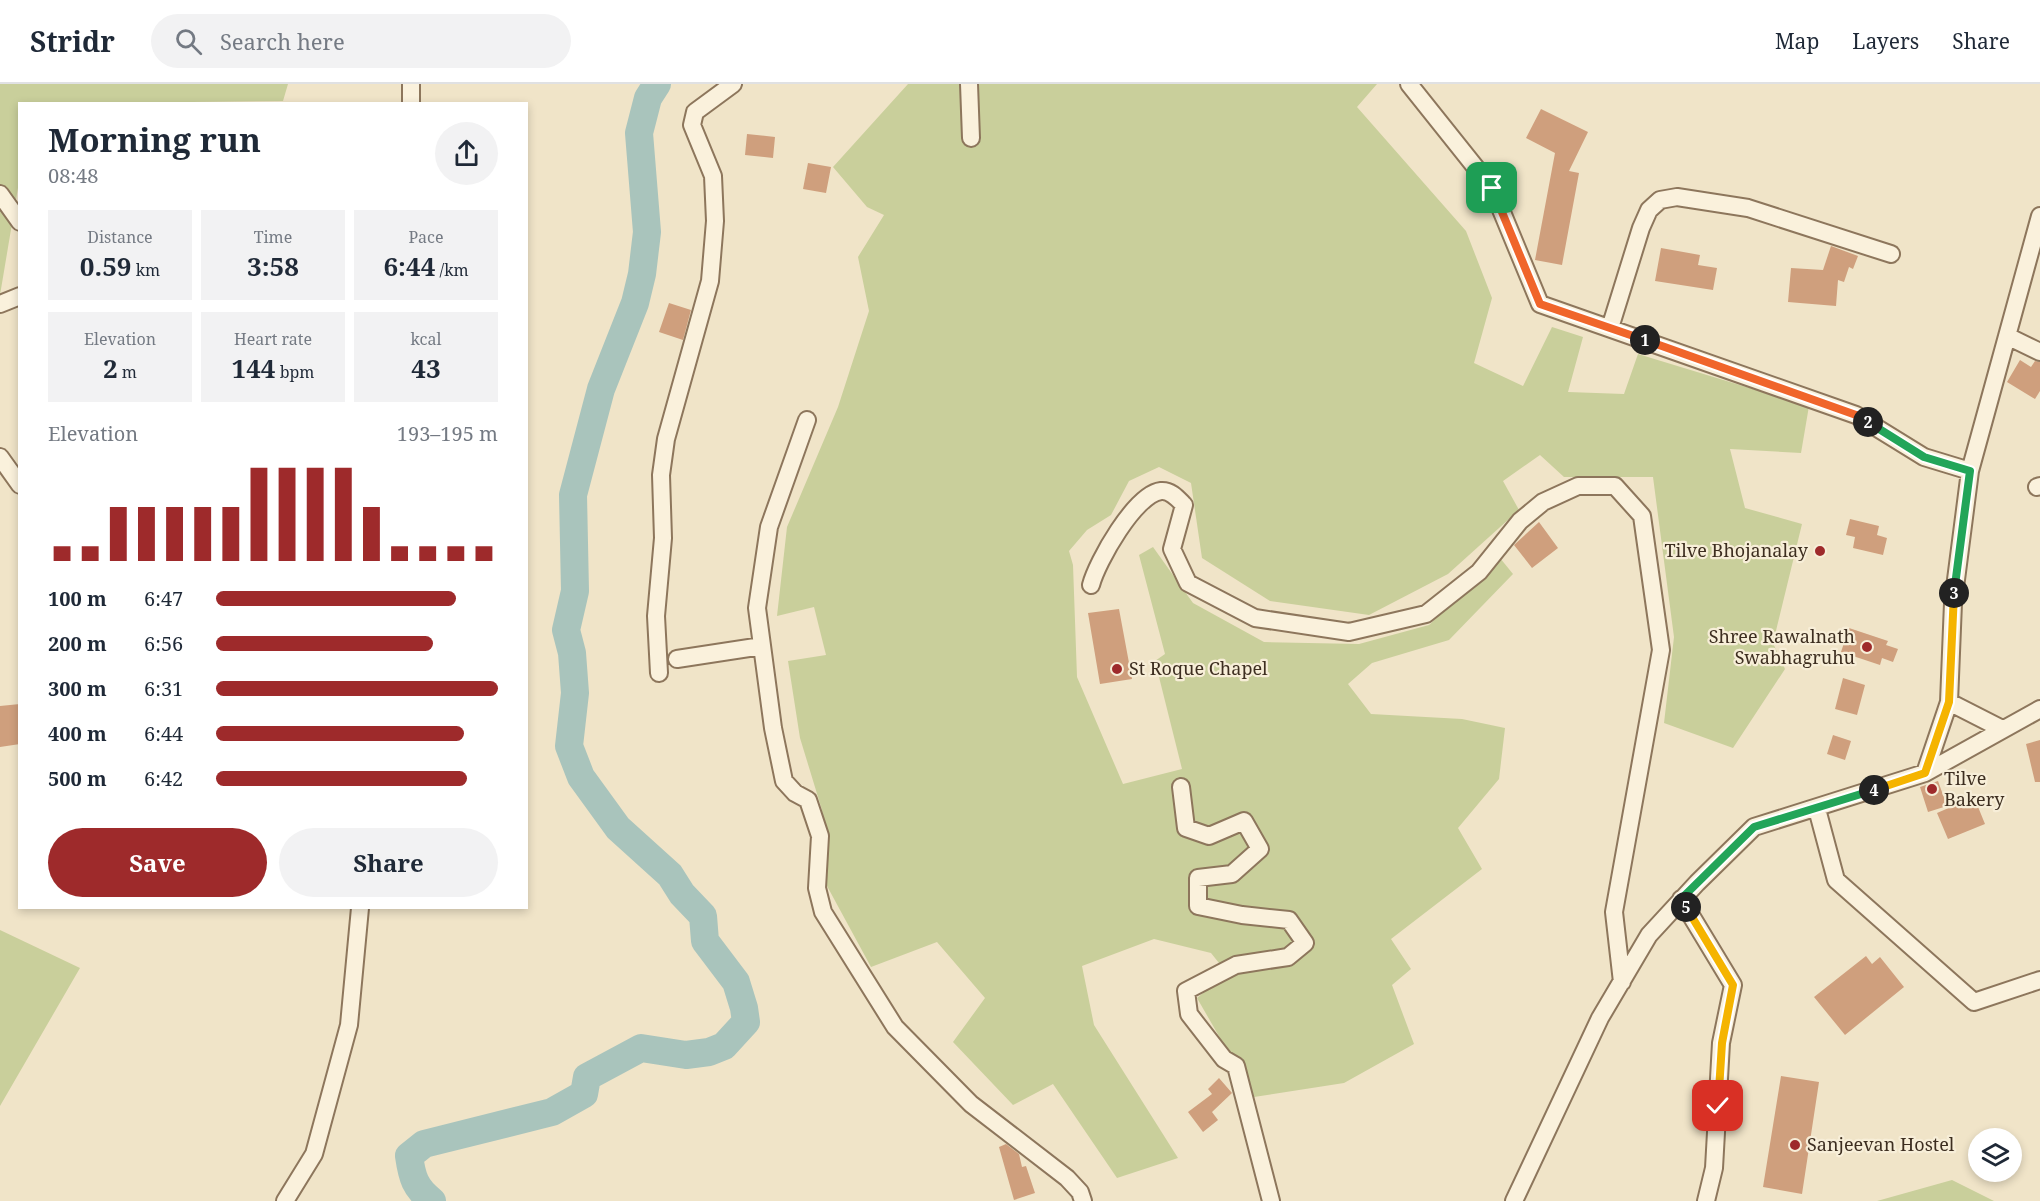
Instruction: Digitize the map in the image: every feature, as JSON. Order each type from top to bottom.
[{"type":"street","points":[[411,84],[411,102]]},
{"type":"street","points":[[659,673],[656,616],[663,538],[661,475],[666,440],[710,281],[715,221],[713,176],[692,125],[695,112],[733,84]]},
{"type":"street","points":[[969,84],[971,138]]},
{"type":"street","points":[[1409,84],[1492,188],[1540,304],[1856,415],[1924,457],[1970,471]]},
{"type":"street","points":[[0,194],[18,219]]},
{"type":"street","points":[[1610,328],[1641,228],[1649,210],[1660,200],[1677,197],[1748,208],[1890,254]]},
{"type":"street","points":[[1925,773],[1949,702],[1953,603],[1970,471],[2040,216]]},
{"type":"street","points":[[0,304],[18,297]]},
{"type":"street","points":[[2007,336],[2040,352]]},
{"type":"street","points":[[807,420],[769,526],[756,608],[783,781],[795,793],[808,800],[820,836],[817,888],[823,912],[895,1027],[971,1104],[1067,1178],[1080,1192],[1083,1201]]},
{"type":"street","points":[[0,458],[18,482]]},
{"type":"street","points":[[1091,585],[1096,568],[1113,536],[1148,498],[1160,491],[1172,493],[1184,505],[1172,549],[1188,583],[1255,618],[1349,632],[1426,614],[1479,572],[1520,521],[1543,502],[1578,486],[1615,486],[1642,516],[1661,650],[1614,912],[1622,982]]},
{"type":"street","points":[[677,659],[762,646]]},
{"type":"street","points":[[1949,702],[2002,729]]},
{"type":"street","points":[[1514,1201],[1600,1018],[1649,935],[1681,899],[1754,827],[1817,809],[1925,773],[2040,709]]},
{"type":"street","points":[[1181,787],[1186,828],[1209,837],[1244,821],[1260,849],[1232,874],[1198,878],[1198,906],[1242,915],[1289,920],[1305,943],[1288,957],[1236,965],[1186,991],[1189,1014],[1224,1059],[1236,1066],[1271,1201]]},
{"type":"street","points":[[1817,809],[1836,880],[1974,1002],[2040,980]]},
{"type":"street","points":[[1681,899],[1733,985],[1722,1043],[1714,1168],[1706,1201]]},
{"type":"street","points":[[285,1201],[314,1154],[349,1025],[360,909]]},
{"type":"green space","points":[[0,84],[288,84],[283,101],[18,102],[18,188],[0,295]]},
{"type":"green space","points":[[908,84],[1377,84],[1357,107],[1466,231],[1492,298],[1474,363],[1523,386],[1552,327],[1583,337],[1568,392],[1624,394],[1638,354],[1809,406],[1801,453],[1730,449],[1745,508],[1802,524],[1773,643],[1785,669],[1733,748],[1664,723],[1674,637],[1653,477],[1564,477],[1540,455],[1503,481],[1519,510],[1448,574],[1369,615],[1270,601],[1202,558],[1191,483],[1159,467],[1129,481],[1111,515],[1087,530],[1069,551],[1073,565],[1077,677],[1123,784],[1182,769],[1155,661],[1165,654],[1139,555],[1153,547],[1193,603],[1264,642],[1359,644],[1429,625],[1500,558],[1513,574],[1449,640],[1372,663],[1348,684],[1371,714],[1462,719],[1505,728],[1499,779],[1458,828],[1482,869],[1391,939],[1411,969],[1392,985],[1414,1044],[1344,1083],[1254,1097],[1197,998],[1227,973],[1211,953],[1154,939],[1082,966],[1094,1025],[1178,1158],[1117,1178],[1053,1084],[1013,1105],[953,1042],[985,998],[937,942],[871,967],[827,886],[822,810],[800,738],[788,661],[826,655],[814,607],[777,616],[787,527],[838,407],[869,311],[858,257],[884,215],[867,207],[833,167]]},
{"type":"green space","points":[[0,930],[80,968],[0,1106]]},
{"type":"green space","points":[[1952,1180],[1994,1201],[1877,1201]]},
{"type":"building","points":[[1541,109],[1588,132],[1569,171],[1579,173],[1562,265],[1535,260],[1555,153],[1526,138]]},
{"type":"building","points":[[747,134],[775,137],[773,158],[745,155]]},
{"type":"building","points":[[808,163],[831,167],[826,193],[803,189]]},
{"type":"building","points":[[1831,246],[1858,256],[1853,269],[1849,267],[1844,282],[1838,280],[1836,306],[1788,302],[1791,268],[1823,270]]},
{"type":"building","points":[[1661,248],[1700,255],[1698,265],[1717,268],[1713,290],[1655,281]]},
{"type":"building","points":[[669,303],[691,310],[683,340],[659,332]]},
{"type":"building","points":[[2020,360],[2031,367],[2035,361],[2040,362],[2040,391],[2035,399],[2007,382]]},
{"type":"building","points":[[1850,519],[1879,526],[1877,535],[1887,538],[1883,555],[1853,548],[1855,537],[1846,535]]},
{"type":"building","points":[[1539,522],[1558,548],[1532,568],[1514,545]]},
{"type":"building","points":[[1119,609],[1132,679],[1100,684],[1088,613]]},
{"type":"building","name":"Shree Rawalnath Swabhagruhu","points":[[1849,628],[1888,641],[1886,645],[1898,649],[1893,662],[1882,658],[1880,665],[1841,652]]},
{"type":"building","points":[[1843,678],[1865,685],[1857,715],[1835,709]]},
{"type":"building","points":[[18,704],[18,744],[0,747],[0,706]]},
{"type":"building","points":[[1833,735],[1851,741],[1845,760],[1827,754]]},
{"type":"building","points":[[2040,740],[2040,782],[2035,782],[2026,744]]},
{"type":"building","points":[[1938,781],[1947,806],[1928,812],[1920,787]]},
{"type":"building","points":[[1974,797],[1985,824],[1948,839],[1937,813]]},
{"type":"building","points":[[1866,956],[1872,964],[1880,957],[1904,987],[1845,1035],[1814,997]]},
{"type":"building","points":[[1781,1076],[1819,1082],[1802,1194],[1763,1187]]},
{"type":"building","points":[[1219,1078],[1232,1093],[1212,1112],[1218,1120],[1203,1132],[1188,1112],[1212,1094],[1208,1089]]},
{"type":"building","points":[[1006,1144],[1019,1154],[1022,1167],[1026,1166],[1035,1193],[1014,1200],[999,1147]]},
{"type":"waterway","points":[[432,1201],[415,1182],[409,1156],[424,1144],[552,1112],[584,1094],[587,1077],[641,1048],[686,1055],[709,1052],[724,1046],[746,1022],[736,982],[705,941],[703,916],[682,894],[670,875],[618,828],[581,777],[569,746],[575,693],[572,653],[566,630],[575,591],[573,495],[601,389],[635,303],[642,274],[647,232],[639,133],[648,98],[657,84]]},
{"type":"place","name":"Tilve Bhojanalay","points":[[1820,551]]},
{"type":"place","name":"Shree Rawalnath Swabhagruhu","points":[[1867,647]]},
{"type":"place","name":"St Roque Chapel","points":[[1117,669]]},
{"type":"place","name":"Tilve Bakery","points":[[1932,789]]},
{"type":"place","name":"Sanjeevan Hostel","points":[[1795,1145]]},
{"type":"route","points":[[1492,188],[1540,304],[1856,415],[1924,457],[1970,471],[1953,603],[1949,702],[1925,773],[1817,809],[1754,827],[1681,899],[1733,985],[1722,1043],[1718,1106]]}]
